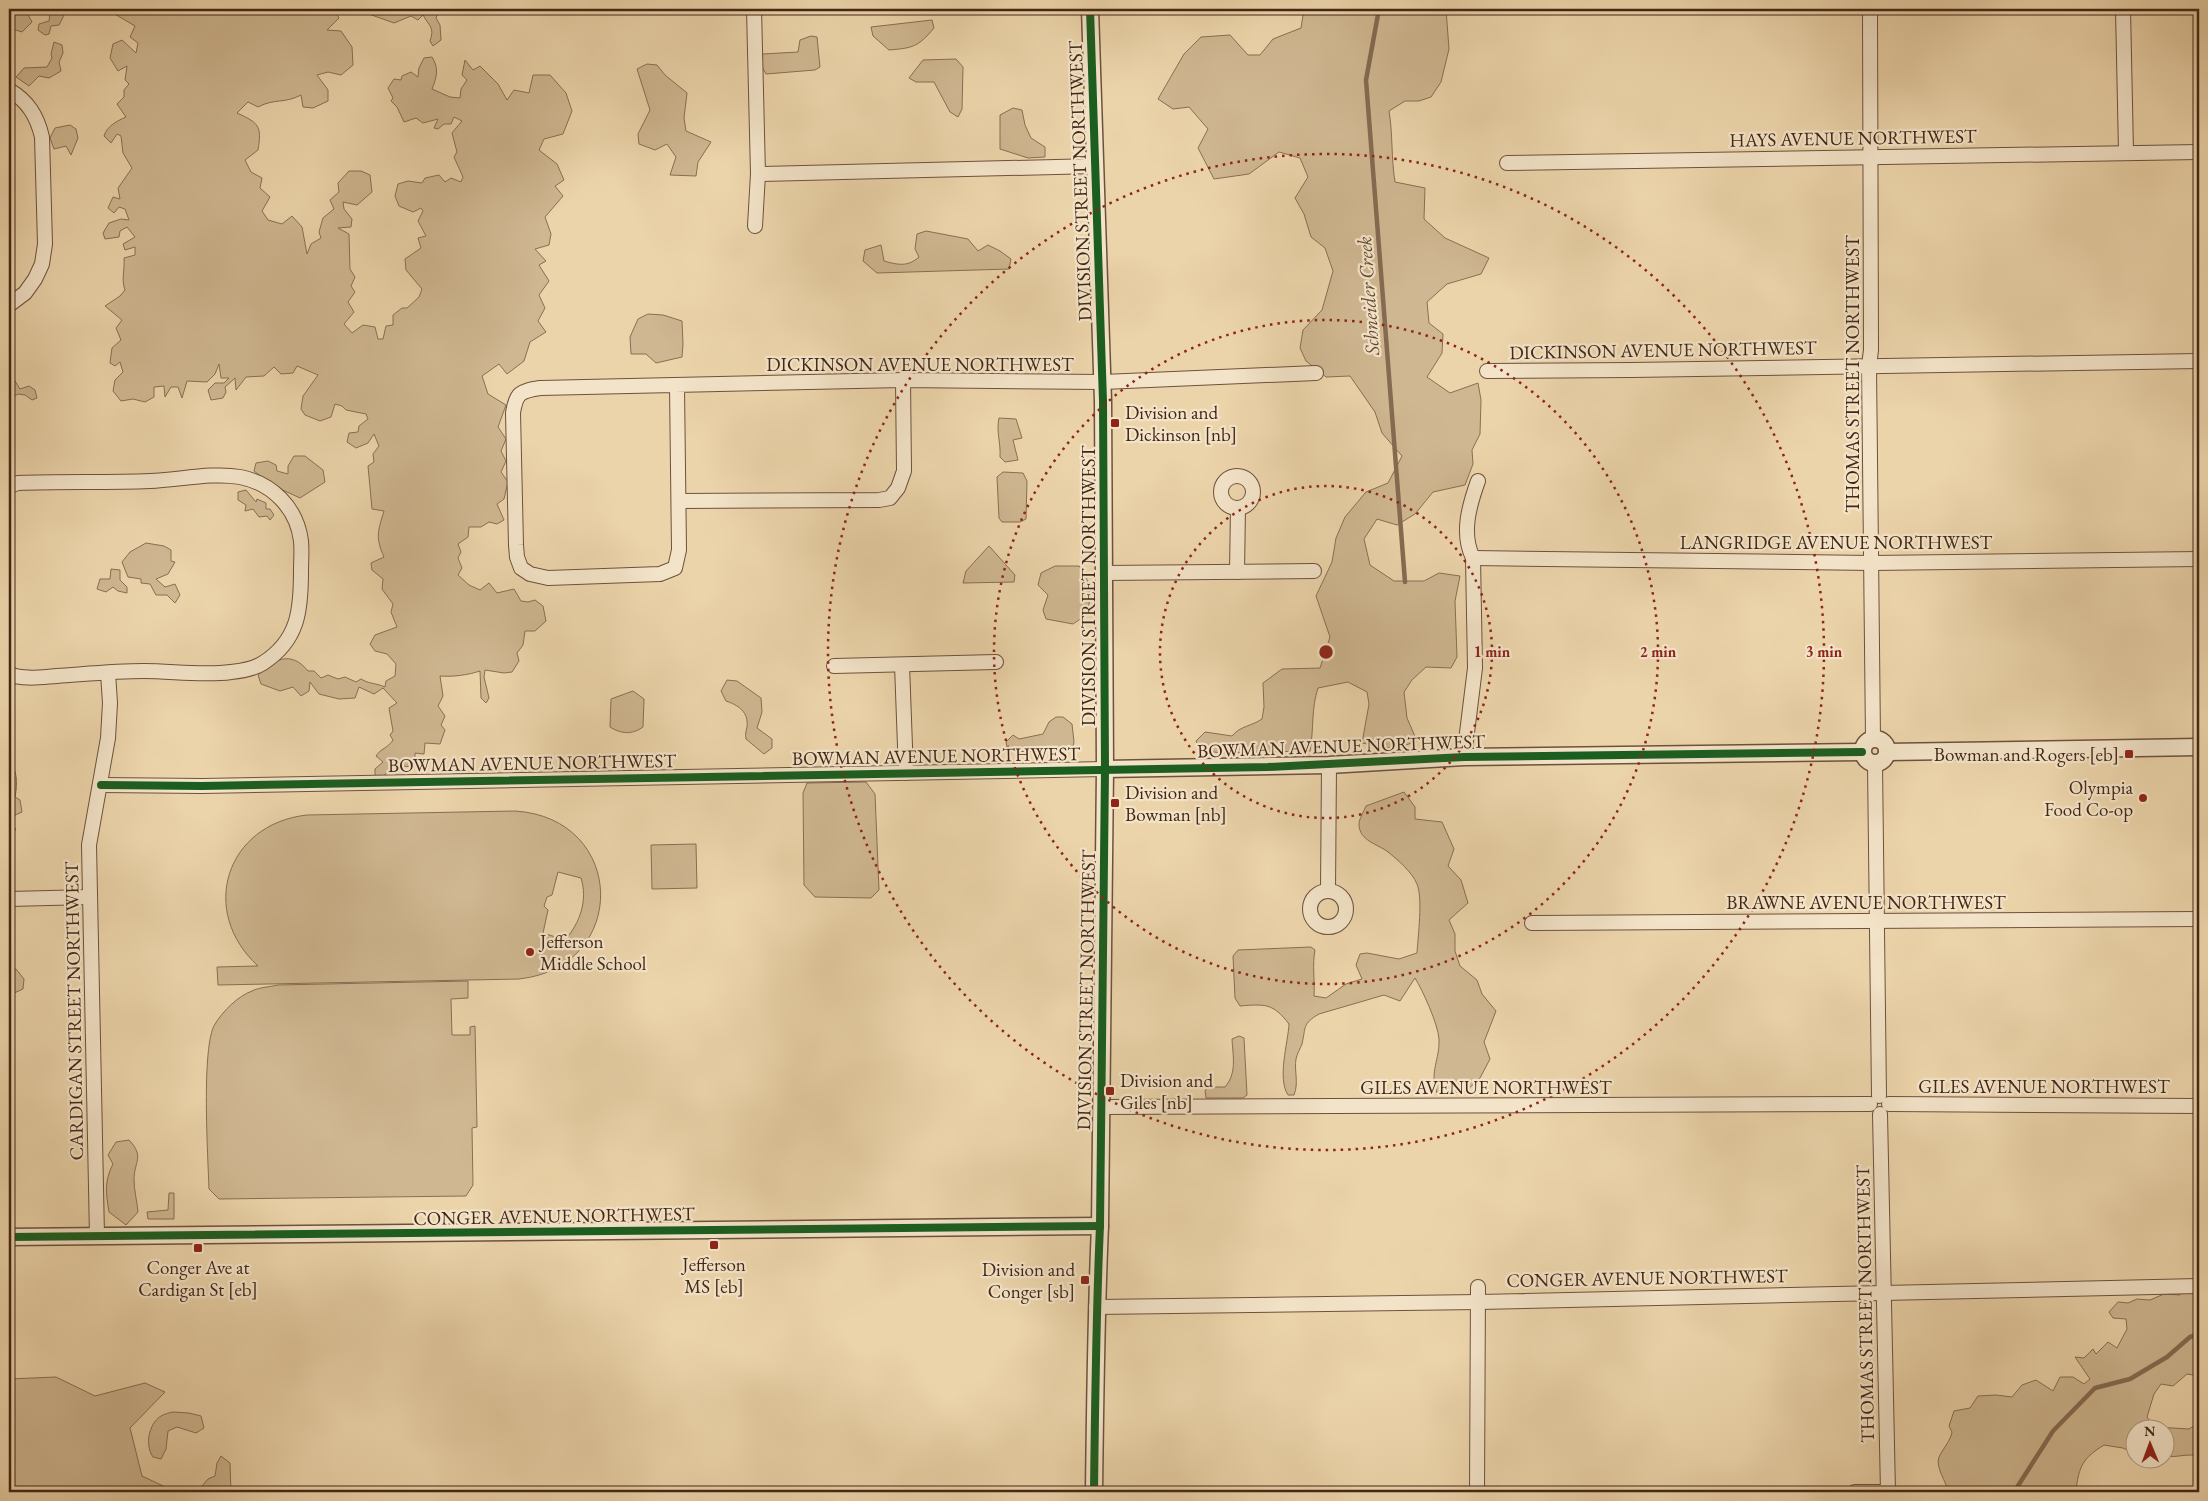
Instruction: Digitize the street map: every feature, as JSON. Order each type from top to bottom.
[{"type":"street","points":[[754,9],[758,174],[755,226]]},
{"type":"street","name":"DIVISION STREET NORTHWEST","points":[[1090,9],[1103,382],[1105,769],[1100,1226],[1096,1307],[1097,1364],[1094,1492]]},
{"type":"street","name":"THOMAS STREET NORTHWEST","points":[[1870,9],[1871,350],[1869,366],[1874,739]]},
{"type":"street","points":[[2123,9],[2126,152]]},
{"type":"street","points":[[9,90],[27,103],[38,120],[42,137],[45,244],[42,264],[35,280],[25,293],[9,305]]},
{"type":"street","name":"HAYS AVENUE NORTHWEST","points":[[1507,164],[2199,152]]},
{"type":"street","points":[[758,174],[1096,166]]},
{"type":"street","name":"DICKINSON AVENUE NORTHWEST","points":[[1487,371],[2199,361]]},
{"type":"street","name":"DICKINSON AVENUE NORTHWEST","points":[[679,501],[679,550],[675,568],[660,574],[548,578],[530,574],[521,568],[517,557],[512,413],[515,399],[524,390],[903,380],[1103,382],[1316,373]]},
{"type":"street","points":[[677,386],[679,501],[879,500],[890,498],[898,488],[904,471],[903,380]]},
{"type":"street","points":[[9,486],[28,482],[149,481],[218,476],[240,477],[260,483],[275,492],[288,507],[296,523],[301,540],[300,610],[296,626],[288,639],[262,664],[229,672],[142,671],[37,677],[15,677],[9,674]]},
{"type":"street","points":[[1464,757],[1475,668],[1473,558],[1468,546],[1468,523],[1470,503],[1478,481]]},
{"type":"street","points":[[1237,572],[1238,508]]},
{"type":"street","name":"LANGRIDGE AVENUE NORTHWEST","points":[[1473,558],[1872,563],[2199,559]]},
{"type":"street","points":[[1103,572],[1314,571]]},
{"type":"street","points":[[834,666],[996,662]]},
{"type":"street","points":[[902,665],[906,773]]},
{"type":"street","name":"CARDIGAN STREET NORTHWEST","points":[[97,1236],[89,845],[108,738],[110,702],[108,673]]},
{"type":"street","points":[[1874,739],[1883,742],[1887,752],[1882,762],[1875,764],[1865,759],[1862,752],[1864,745],[1874,739]]},
{"type":"street","points":[[1887,752],[2199,747]]},
{"type":"street","name":"BOWMAN AVENUE NORTHWEST","points":[[101,785],[211,786],[906,773],[1329,765],[1464,757],[1862,752]]},
{"type":"street","name":"THOMAS STREET NORTHWEST","points":[[1875,764],[1882,1294],[1888,1492]]},
{"type":"street","points":[[1328,891],[1329,765]]},
{"type":"street","points":[[9,900],[90,898]]},
{"type":"street","name":"BRAWNE AVENUE NORTHWEST","points":[[1532,923],[2199,919]]},
{"type":"street","name":"GILES AVENUE NORTHWEST","points":[[1101,1108],[1880,1105],[2199,1106]]},
{"type":"street","name":"CONGER AVENUE NORTHWEST","points":[[9,1237],[1100,1226]]},
{"type":"street","name":"CONGER AVENUE NORTHWEST","points":[[1096,1307],[1479,1302],[2199,1286]]},
{"type":"street","points":[[1477,1492],[1478,1287]]},
{"type":"street","points":[[1855,1492],[1888,1492]]},
{"type":"shaded area","points":[[9,9],[25,9],[32,22],[22,32],[9,28]]},
{"type":"shaded area","points":[[57,9],[69,10],[65,13],[59,25],[51,26],[49,34],[45,35],[38,30],[39,24],[49,21],[50,14],[57,11]]},
{"type":"shaded area","points":[[116,9],[334,9],[339,18],[327,30],[341,31],[352,47],[353,65],[341,75],[328,72],[317,75],[328,90],[328,101],[313,108],[303,107],[301,95],[258,107],[248,102],[237,113],[254,123],[259,130],[258,150],[245,160],[251,172],[262,178],[260,188],[270,197],[262,211],[268,220],[282,224],[292,216],[302,227],[307,254],[311,244],[321,238],[319,232],[323,218],[334,209],[330,200],[339,192],[338,183],[349,171],[361,171],[370,175],[372,192],[357,205],[343,202],[344,209],[352,219],[351,227],[338,228],[349,234],[350,269],[355,277],[351,286],[355,292],[348,302],[354,312],[344,324],[352,333],[363,325],[375,327],[378,339],[383,339],[386,326],[393,325],[393,315],[402,308],[407,308],[419,297],[422,289],[406,270],[405,259],[421,248],[418,238],[426,236],[418,221],[423,211],[421,208],[413,212],[399,206],[395,196],[398,184],[408,181],[422,183],[425,178],[439,175],[445,182],[451,178],[461,182],[463,177],[454,157],[457,152],[452,133],[462,121],[454,117],[451,124],[444,124],[438,129],[434,128],[438,119],[423,123],[416,118],[404,122],[397,107],[391,101],[393,98],[388,88],[394,79],[401,80],[402,76],[411,72],[418,77],[419,68],[424,58],[432,57],[436,65],[436,73],[432,89],[450,97],[460,98],[461,89],[467,80],[462,75],[465,60],[473,70],[480,66],[498,84],[507,100],[514,90],[529,93],[533,75],[550,75],[566,93],[572,111],[563,134],[544,139],[539,150],[557,164],[564,180],[555,186],[563,196],[545,217],[551,234],[549,245],[535,249],[546,261],[539,265],[549,281],[539,295],[545,308],[538,321],[546,332],[530,342],[524,361],[507,374],[499,364],[482,376],[488,394],[506,405],[498,427],[506,439],[501,451],[506,461],[501,472],[508,482],[504,499],[497,504],[504,520],[497,524],[489,522],[481,527],[469,527],[468,537],[458,544],[461,552],[458,558],[462,568],[458,575],[469,585],[480,590],[489,583],[497,593],[514,589],[521,601],[535,600],[543,606],[546,621],[535,631],[525,631],[523,645],[517,653],[519,661],[512,672],[504,673],[485,670],[484,677],[489,698],[486,703],[481,698],[480,671],[471,674],[440,676],[443,696],[438,706],[445,716],[441,725],[445,730],[440,744],[425,743],[424,754],[415,753],[415,767],[402,766],[396,774],[390,770],[381,778],[375,778],[375,769],[383,762],[376,756],[393,740],[390,735],[393,731],[389,708],[397,703],[383,688],[374,694],[359,687],[355,698],[339,699],[319,694],[310,682],[309,691],[301,696],[293,687],[280,691],[261,684],[258,675],[276,661],[289,659],[302,664],[308,671],[314,671],[321,678],[328,675],[338,679],[345,677],[356,682],[361,679],[385,687],[386,681],[395,676],[396,664],[387,654],[375,651],[370,644],[375,635],[397,627],[391,612],[393,604],[382,589],[383,579],[372,570],[371,563],[384,557],[379,544],[378,534],[384,511],[372,509],[368,466],[374,462],[373,454],[379,446],[374,434],[368,443],[356,448],[347,442],[349,433],[358,432],[359,426],[368,419],[366,414],[346,410],[342,406],[335,404],[331,417],[320,421],[305,415],[301,409],[303,396],[318,375],[297,366],[293,373],[281,374],[274,367],[264,376],[246,377],[236,390],[235,378],[225,387],[226,392],[223,398],[211,400],[208,390],[215,383],[224,383],[229,378],[221,378],[219,364],[215,374],[207,382],[187,381],[182,398],[178,387],[171,387],[165,397],[164,386],[154,387],[154,397],[145,402],[133,399],[121,401],[113,391],[115,380],[123,372],[120,362],[115,366],[110,363],[112,348],[121,340],[116,328],[122,320],[105,306],[120,296],[125,290],[123,282],[124,258],[135,255],[135,247],[125,250],[123,244],[135,237],[127,227],[120,231],[119,237],[105,239],[103,233],[109,223],[121,219],[129,220],[125,209],[119,207],[114,213],[108,208],[113,197],[120,199],[118,188],[132,168],[123,153],[121,136],[117,134],[111,143],[104,136],[110,127],[126,117],[117,104],[124,97],[124,90],[129,84],[125,80],[127,66],[118,71],[110,58],[113,44],[122,40],[136,53],[138,43],[130,37],[135,26],[113,13]]},
{"type":"shaded area","points":[[368,9],[440,9],[436,18],[440,25],[441,40],[433,46],[430,41],[432,30],[423,15],[418,20],[411,16],[394,23],[366,13]]},
{"type":"shaded area","points":[[1304,9],[1446,9],[1449,49],[1441,82],[1431,97],[1419,101],[1405,101],[1389,111],[1393,164],[1395,182],[1425,188],[1424,219],[1445,238],[1489,258],[1481,274],[1447,284],[1427,302],[1429,323],[1443,334],[1442,353],[1427,377],[1450,393],[1478,383],[1481,400],[1480,434],[1472,450],[1473,464],[1465,485],[1433,492],[1415,514],[1397,525],[1377,519],[1364,539],[1370,565],[1394,581],[1424,581],[1439,573],[1460,576],[1455,601],[1457,657],[1451,668],[1426,667],[1412,680],[1404,692],[1407,718],[1417,741],[1395,749],[1362,743],[1369,704],[1367,692],[1348,682],[1318,688],[1314,704],[1310,751],[1221,753],[1201,750],[1196,741],[1205,732],[1232,736],[1239,730],[1262,719],[1264,707],[1263,683],[1282,669],[1320,668],[1330,637],[1316,596],[1332,562],[1336,538],[1345,517],[1366,492],[1388,483],[1402,456],[1382,433],[1375,412],[1350,376],[1326,377],[1306,361],[1300,348],[1303,330],[1322,310],[1333,271],[1325,248],[1311,237],[1304,214],[1295,198],[1308,177],[1300,158],[1279,152],[1249,174],[1214,179],[1198,148],[1208,129],[1189,107],[1173,109],[1158,99],[1184,54],[1201,37],[1230,35],[1248,55],[1260,55],[1273,39],[1301,28]]},
{"type":"shaded area","points":[[932,20],[934,28],[919,43],[910,47],[889,50],[873,36],[871,27]]},
{"type":"shaded area","points":[[811,36],[817,37],[820,67],[815,70],[766,74],[760,63],[763,54],[798,52],[800,40]]},
{"type":"shaded area","points":[[54,42],[62,45],[63,53],[59,62],[61,71],[49,78],[39,76],[29,86],[16,77],[24,68],[47,67],[52,58]]},
{"type":"shaded area","points":[[956,59],[963,67],[962,109],[958,117],[950,112],[934,82],[916,82],[909,78],[923,60]]},
{"type":"shaded area","points":[[647,64],[657,65],[665,75],[687,93],[684,118],[686,131],[711,142],[698,162],[696,176],[670,175],[676,157],[667,144],[655,150],[639,144],[638,134],[650,110],[637,69]]},
{"type":"shaded area","points":[[1013,108],[1022,110],[1025,125],[1031,138],[1045,147],[1045,157],[1028,158],[1000,149],[1000,115]]},
{"type":"shaded area","points":[[70,125],[76,129],[78,138],[71,155],[66,146],[54,149],[50,138],[55,128]]},
{"type":"shaded area","points":[[926,231],[968,239],[978,251],[988,245],[1011,259],[1009,269],[877,273],[863,261],[865,250],[881,245],[884,261],[907,264],[919,257],[915,249],[917,234]]},
{"type":"shaded area","points":[[648,314],[663,315],[682,321],[682,357],[656,363],[646,354],[631,354],[630,337],[638,319]]},
{"type":"shaded area","points":[[9,379],[15,381],[20,389],[29,386],[35,390],[37,398],[32,400],[25,395],[18,394],[9,400]]},
{"type":"shaded area","points":[[999,418],[1016,419],[1022,438],[1013,440],[1018,460],[1005,462],[1000,457]]},
{"type":"shaded area","points":[[294,456],[305,456],[323,470],[325,482],[300,498],[274,486],[254,471],[256,463],[268,461],[276,465],[277,471],[288,474],[288,466]]},
{"type":"shaded area","points":[[1003,472],[1023,473],[1027,481],[1026,519],[1020,522],[1002,522],[999,518],[997,477]]},
{"type":"shaded area","points":[[246,490],[256,502],[257,499],[266,503],[266,509],[270,509],[274,515],[270,520],[267,516],[259,517],[253,509],[245,511],[246,505],[238,500],[238,492]]},
{"type":"shaded area","points":[[146,543],[164,546],[171,550],[171,561],[175,562],[168,574],[156,579],[165,587],[175,584],[180,595],[175,603],[167,595],[156,595],[150,584],[141,583],[141,579],[128,577],[122,562],[130,552]]},
{"type":"shaded area","points":[[989,546],[1015,575],[1014,582],[963,583],[966,571]]},
{"type":"shaded area","points":[[1055,566],[1079,566],[1088,582],[1090,595],[1088,608],[1083,617],[1073,624],[1046,619],[1043,610],[1048,595],[1038,585],[1041,573]]},
{"type":"shaded area","points":[[111,569],[120,570],[120,580],[127,587],[127,593],[118,591],[113,587],[106,592],[97,589],[100,579],[110,579]]},
{"type":"shaded area","points":[[727,680],[737,681],[761,698],[762,712],[757,728],[772,739],[772,748],[764,754],[746,739],[747,722],[742,710],[726,701],[721,691]]},
{"type":"shaded area","points":[[633,691],[644,699],[643,727],[631,732],[622,732],[610,727],[611,699]]},
{"type":"shaded area","points":[[1056,717],[1063,717],[1072,724],[1074,742],[1072,750],[1008,752],[1006,742],[1013,735],[1019,739],[1043,734],[1049,722]]},
{"type":"shaded area","points":[[9,759],[16,777],[15,797],[20,800],[22,812],[15,815],[10,824],[16,829],[9,838]]},
{"type":"shaded area","points":[[866,782],[875,794],[879,890],[871,898],[815,897],[804,885],[803,793],[807,783]]},
{"type":"shaded area","points":[[1404,792],[1415,807],[1415,819],[1442,822],[1454,849],[1448,866],[1461,880],[1468,903],[1449,920],[1455,934],[1455,951],[1460,966],[1477,980],[1482,994],[1496,1011],[1484,1042],[1490,1059],[1480,1078],[1465,1092],[1437,1093],[1434,1072],[1439,1046],[1438,1033],[1430,1008],[1415,978],[1400,1001],[1384,995],[1319,1014],[1307,1023],[1296,1059],[1294,1095],[1288,1095],[1283,1079],[1283,1070],[1289,1024],[1278,1012],[1268,1006],[1240,1006],[1235,998],[1233,956],[1238,950],[1311,947],[1315,950],[1314,996],[1326,998],[1346,984],[1362,979],[1356,965],[1360,954],[1367,953],[1399,959],[1417,953],[1420,898],[1417,884],[1396,859],[1362,834],[1359,824],[1366,806]]},
{"type":"shaded area","points":[[515,811],[552,820],[578,839],[595,864],[601,893],[596,922],[581,949],[555,969],[519,979],[218,985],[217,967],[258,966],[240,944],[229,920],[226,896],[230,873],[240,852],[257,835],[279,822],[307,815]],"holes":[[[558,872],[581,878],[584,895],[581,911],[575,926],[565,940],[543,933],[548,910],[544,906],[547,897],[552,895]]]},
{"type":"shaded area","points":[[9,838],[13,845],[9,850]]},
{"type":"shaded area","points":[[696,844],[697,888],[652,889],[651,845]]},
{"type":"shaded area","points":[[9,969],[16,969],[24,979],[23,989],[12,994],[9,993]]},
{"type":"shaded area","points":[[468,981],[468,998],[451,999],[452,1035],[470,1035],[470,1027],[475,1026],[477,1127],[472,1128],[473,1185],[466,1196],[219,1199],[209,1189],[206,1103],[208,1055],[215,1024],[236,1000],[255,990],[278,985]]},
{"type":"shaded area","points":[[1239,1036],[1244,1038],[1247,1095],[1243,1098],[1206,1098],[1205,1091],[1208,1087],[1225,1087],[1229,1082],[1233,1070],[1232,1039]]},
{"type":"shaded area","points":[[129,1140],[138,1155],[134,1174],[134,1188],[138,1212],[126,1225],[109,1212],[106,1188],[113,1164],[108,1155],[116,1142]]},
{"type":"shaded area","points":[[169,1193],[174,1193],[174,1219],[148,1219],[147,1212],[168,1210]]},
{"type":"shaded area","points":[[2199,1290],[2199,1376],[2187,1374],[2173,1386],[2161,1384],[2154,1394],[2148,1418],[2126,1418],[2126,1450],[2104,1445],[2091,1454],[2083,1463],[2077,1482],[2076,1490],[2080,1492],[1948,1492],[1938,1461],[1951,1436],[1952,1432],[1949,1426],[1954,1411],[1970,1408],[1978,1396],[1996,1395],[2012,1397],[2022,1385],[2036,1380],[2053,1391],[2060,1377],[2073,1377],[2084,1384],[2090,1379],[2075,1357],[2084,1358],[2093,1349],[2096,1354],[2108,1342],[2117,1348],[2127,1329],[2126,1319],[2113,1318],[2109,1312],[2118,1302],[2128,1303],[2137,1299],[2150,1300],[2164,1294],[2180,1295],[2183,1291]]},
{"type":"shaded area","points":[[56,1377],[95,1396],[145,1383],[165,1392],[130,1428],[142,1476],[176,1492],[9,1492],[9,1379]]},
{"type":"shaded area","points":[[173,1412],[201,1416],[204,1428],[196,1433],[177,1427],[168,1431],[166,1449],[161,1459],[153,1457],[149,1447],[149,1435],[153,1424],[161,1416]]},
{"type":"shaded area","points":[[2199,1423],[2199,1456],[2176,1456],[2176,1428],[2189,1429]]},
{"type":"shaded area","points":[[221,1456],[230,1463],[231,1492],[209,1492],[202,1486],[208,1479],[215,1476],[217,1463]]},
{"type":"waterway","name":"Schneider Creek","points":[[1379,9],[1366,80],[1405,582]]},
{"type":"waterway","points":[[2014,1492],[2053,1431],[2095,1388],[2130,1379],[2167,1357],[2190,1337],[2199,1334]]},
{"type":"cycle path","points":[[1090,9],[1103,401],[1105,769],[1100,1226],[1094,1492]]},
{"type":"cycle path","points":[[101,785],[202,786],[1268,767],[1464,757],[1862,752]]},
{"type":"cycle path","points":[[9,1237],[1100,1226]]},
{"type":"place","name":"Division and Dickinson [nb]","points":[[1115,423]]},
{"type":"place","name":"Bowman and Rogers [eb]","points":[[2129,754]]},
{"type":"place","name":"Olympia Food Co-op","points":[[2143,798]]},
{"type":"place","name":"Division and Bowman [nb]","points":[[1115,803]]},
{"type":"place","name":"Jefferson Middle School","points":[[530,952]]},
{"type":"place","name":"Division and Giles [nb]","points":[[1110,1091]]},
{"type":"place","name":"Jefferson MS [eb]","points":[[714,1245]]},
{"type":"place","name":"Conger Ave at Cardigan St [eb]","points":[[198,1248]]},
{"type":"place","name":"Division and Conger [sb]","points":[[1085,1280]]}]
